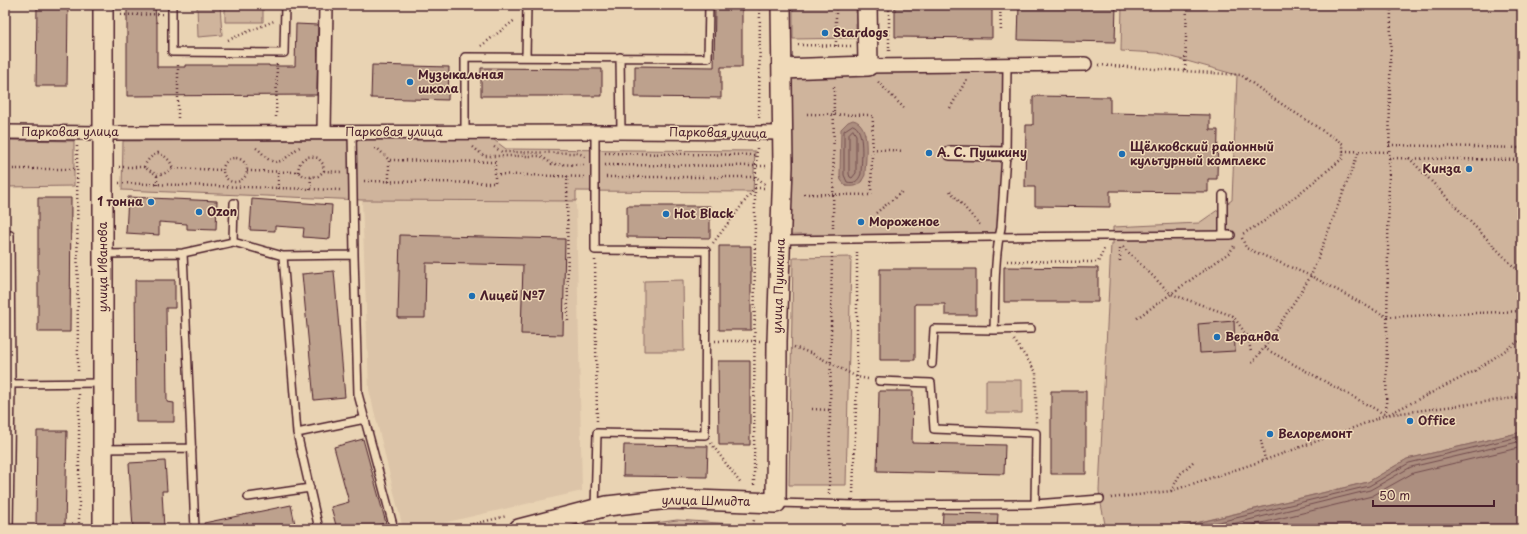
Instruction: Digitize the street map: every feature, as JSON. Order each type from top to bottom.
[{"type":"street","points":[[324,132],[326,5]]},
{"type":"street","points":[[781,5],[781,45]]},
{"type":"street","points":[[867,5],[868,66]]},
{"type":"street","name":"улица Иванова","points":[[103,529],[103,133],[108,10]]},
{"type":"street","name":"улица Пушкина","points":[[776,503],[777,341],[783,134],[781,45]]},
{"type":"street","points":[[782,69],[868,66],[1085,64]]},
{"type":"street","name":"Парковая улица","points":[[5,132],[352,132],[467,137],[595,132],[783,134]]},
{"type":"street","points":[[950,153],[1006,154]]},
{"type":"street","name":"улица Шмидта","points":[[519,529],[607,506],[669,499],[776,503]]},
{"type":"lane","points":[[172,5],[172,52],[277,53],[284,53],[285,5]]},
{"type":"lane","points":[[467,137],[465,57],[708,58],[709,5]]},
{"type":"lane","points":[[526,57],[527,8]]},
{"type":"lane","points":[[620,57],[621,132]]},
{"type":"lane","points":[[994,330],[997,261],[999,237],[1002,228],[1006,154],[1007,65]]},
{"type":"lane","points":[[352,132],[352,191],[358,394],[394,529]]},
{"type":"lane","points":[[595,132],[595,250],[706,251],[705,434],[597,433],[595,509]]},
{"type":"lane","points":[[1223,194],[1223,235]]},
{"type":"lane","points":[[232,242],[234,203]]},
{"type":"lane","points":[[5,234],[10,235],[11,384],[9,529]]},
{"type":"lane","points":[[780,240],[1231,235]]},
{"type":"lane","points":[[103,254],[183,253],[232,242],[283,256],[354,256]]},
{"type":"lane","points":[[183,253],[195,529]]},
{"type":"lane","points":[[283,256],[297,433],[319,529]]},
{"type":"lane","points":[[932,364],[934,329],[1031,329]]},
{"type":"lane","points":[[879,381],[931,383],[934,429],[1036,433],[1035,504]]},
{"type":"lane","points":[[11,384],[102,383]]},
{"type":"lane","points":[[297,433],[365,419]]},
{"type":"lane","points":[[102,449],[192,448]]},
{"type":"lane","points":[[248,497],[310,488]]},
{"type":"lane","points":[[776,503],[1035,504],[1100,499]]},
{"type":"path","points":[[759,121],[760,5]]},
{"type":"path","points":[[836,5],[836,45]]},
{"type":"path","points":[[889,5],[889,66]]},
{"type":"path","points":[[1000,5],[1001,32]]},
{"type":"path","points":[[1185,70],[1188,5]]},
{"type":"path","points":[[1386,415],[1391,5]]},
{"type":"path","points":[[465,57],[527,8]]},
{"type":"path","points":[[108,10],[172,14]]},
{"type":"path","points":[[224,42],[285,17]]},
{"type":"path","points":[[781,45],[867,46]]},
{"type":"path","points":[[178,52],[178,118]]},
{"type":"path","points":[[276,117],[277,53]]},
{"type":"path","points":[[1085,64],[1241,74],[1271,97],[1343,144],[1343,158],[1266,220],[1241,235],[1230,252],[1137,318]]},
{"type":"path","points":[[950,108],[969,76],[986,65]]},
{"type":"path","points":[[827,228],[833,228],[834,79]]},
{"type":"path","points":[[878,82],[904,108]]},
{"type":"path","points":[[804,194],[870,195],[873,115],[805,114]]},
{"type":"path","points":[[467,137],[484,156],[541,156],[552,164],[756,166]]},
{"type":"path","points":[[77,144],[79,529]]},
{"type":"path","points":[[1390,145],[1522,148]]},
{"type":"path","points":[[255,147],[260,150],[269,160],[278,161],[288,158],[298,148],[304,146]]},
{"type":"path","points":[[352,148],[377,148],[389,160],[495,162],[494,183],[352,181]]},
{"type":"path","points":[[754,501],[755,188],[757,148]]},
{"type":"path","points":[[872,149],[903,151]]},
{"type":"path","points":[[1343,151],[1389,152]]},
{"type":"path","points":[[1252,362],[1264,348],[1311,276],[1359,151]]},
{"type":"path","points":[[144,167],[151,156],[158,153],[166,156],[173,168]]},
{"type":"path","points":[[595,153],[757,155]]},
{"type":"path","points":[[298,172],[299,164],[303,159],[311,156],[318,158],[324,171]]},
{"type":"path","points":[[235,158],[243,162],[247,171],[243,179],[234,182],[226,179],[223,170],[226,162],[235,158]]},
{"type":"path","points":[[1389,158],[1522,160]]},
{"type":"path","points":[[1409,158],[1510,264],[1522,274]]},
{"type":"path","points":[[389,160],[389,182]]},
{"type":"path","points":[[116,167],[144,167],[157,175],[165,173],[173,168],[223,170]]},
{"type":"path","points":[[5,169],[77,169]]},
{"type":"path","points":[[247,171],[298,172],[304,176],[311,177],[318,176],[324,171],[352,172]]},
{"type":"path","points":[[278,172],[278,188]]},
{"type":"path","points":[[495,174],[594,177],[756,177],[770,188],[755,188]]},
{"type":"path","points":[[157,175],[157,184]]},
{"type":"path","points":[[567,176],[568,322]]},
{"type":"path","points":[[310,190],[311,177]]},
{"type":"path","points":[[116,183],[352,191]]},
{"type":"path","points":[[706,251],[755,188]]},
{"type":"path","points":[[876,213],[903,191]]},
{"type":"path","points":[[950,191],[982,228]]},
{"type":"path","points":[[1231,235],[1241,235]]},
{"type":"path","points":[[1241,235],[1246,248],[1311,276],[1388,317],[1522,312]]},
{"type":"path","points":[[1120,244],[1171,294],[1233,316],[1248,337],[1251,352]]},
{"type":"path","points":[[595,250],[597,433]]},
{"type":"path","points":[[832,250],[830,494],[836,493]]},
{"type":"path","points":[[848,493],[854,493],[857,377],[857,252]]},
{"type":"path","points":[[997,261],[1098,262]]},
{"type":"path","points":[[1007,330],[1036,372],[1036,433]]},
{"type":"path","points":[[1100,499],[1171,491],[1265,460],[1353,428],[1386,415],[1475,371],[1522,339]]},
{"type":"path","points":[[1264,348],[1386,415],[1522,397]]},
{"type":"path","points":[[812,409],[831,410]]},
{"type":"path","points":[[705,434],[742,485]]},
{"type":"path","points":[[1261,440],[1265,460]]},
{"type":"path","points":[[1171,491],[1180,474],[1195,460]]},
{"type":"shaded area","points":[[197,5],[220,5],[222,35],[198,37]]},
{"type":"shaded area","points":[[225,5],[263,5],[263,22],[225,22]]},
{"type":"shaded area","points":[[793,5],[856,5],[856,38],[793,39]]},
{"type":"shaded area","points":[[1122,5],[1522,5],[1522,432],[1407,459],[1368,482],[1172,529],[1106,529],[1099,490],[1113,227],[1199,223],[1232,200],[1237,75],[1158,53],[1121,51]]},
{"type":"shaded area","points":[[1007,65],[999,237],[780,240],[782,69]],"holes":[[[865,133],[865,169],[863,177],[858,185],[846,186],[841,180],[840,175]]]},
{"type":"shaded area","points":[[370,137],[490,137],[506,149],[755,151],[753,192],[576,191],[576,201],[362,200],[122,190],[123,141],[367,140]]},
{"type":"shaded area","points":[[5,140],[74,141],[74,186],[5,187]]},
{"type":"shaded area","name":"Лицей №7","points":[[362,200],[576,201],[582,491],[417,529],[403,529],[369,390]]},
{"type":"shaded area","points":[[851,257],[846,485],[789,485],[793,258]]},
{"type":"shaded area","points":[[683,280],[684,351],[644,351],[644,281]]},
{"type":"shaded area","points":[[986,380],[1022,380],[1022,413],[986,413]]},
{"type":"shaded area","points":[[677,520],[760,526],[759,529],[613,529]]},
{"type":"water","points":[[853,120],[859,123],[863,128],[865,135],[865,175],[857,185],[846,186],[841,180],[840,175],[841,129],[848,122]]},
{"type":"water","points":[[1522,432],[1522,529],[1172,529],[1368,482],[1407,459]]},
{"type":"building","points":[[37,5],[68,5],[67,86],[36,86]]},
{"type":"building","points":[[127,5],[155,5],[157,22],[157,67],[185,67],[185,65],[295,66],[296,24],[318,25],[317,95],[127,96]]},
{"type":"building","points":[[715,5],[742,5],[742,67],[721,67],[721,98],[635,97],[635,66],[714,67]]},
{"type":"building","points":[[895,5],[992,5],[992,38],[895,37]]},
{"type":"building","points":[[1019,5],[1116,5],[1115,42],[1018,40]]},
{"type":"building","name":"Музыкальная школа","points":[[372,65],[449,67],[448,100],[371,98]]},
{"type":"building","points":[[481,68],[602,69],[602,96],[481,96]]},
{"type":"building","name":"Щёлковский районный культурный комплекс","points":[[1033,96],[1110,97],[1110,113],[1210,115],[1210,130],[1218,130],[1217,179],[1208,179],[1208,192],[1110,191],[1110,207],[1035,206],[1035,187],[1025,187],[1026,125],[1033,125]]},
{"type":"building","points":[[128,197],[217,201],[216,230],[187,229],[187,224],[159,222],[159,235],[126,233]]},
{"type":"building","points":[[38,198],[71,198],[70,332],[38,332]]},
{"type":"building","points":[[252,199],[332,205],[330,239],[303,237],[304,228],[275,226],[275,231],[250,230]]},
{"type":"building","points":[[627,206],[710,206],[710,238],[627,237]]},
{"type":"building","points":[[400,235],[565,239],[563,335],[521,334],[523,265],[426,263],[425,318],[398,318]]},
{"type":"building","points":[[719,246],[751,246],[751,330],[719,330]]},
{"type":"building","points":[[1004,267],[1098,268],[1098,302],[1004,302]]},
{"type":"building","points":[[880,269],[976,269],[976,315],[945,315],[945,304],[915,304],[915,360],[880,360]]},
{"type":"building","points":[[334,271],[345,397],[314,400],[302,274]]},
{"type":"building","points":[[135,280],[175,280],[175,308],[166,308],[167,402],[174,403],[174,422],[136,422]]},
{"type":"building","name":"Веранда","points":[[1234,321],[1235,351],[1200,353],[1198,324]]},
{"type":"building","points":[[718,361],[750,361],[750,445],[719,445]]},
{"type":"building","points":[[879,391],[913,391],[912,443],[1005,445],[1004,474],[877,471]]},
{"type":"building","points":[[1051,391],[1086,391],[1086,474],[1051,474]]},
{"type":"building","points":[[37,431],[67,431],[65,529],[36,529]]},
{"type":"building","points":[[363,439],[386,523],[363,529],[337,529],[331,507],[349,502],[334,447]]},
{"type":"building","points":[[624,445],[708,446],[707,477],[623,476]]},
{"type":"building","points":[[165,461],[167,491],[162,491],[164,529],[133,529],[129,463]]},
{"type":"building","points":[[291,505],[296,529],[205,529],[204,523]]},
{"type":"building","points":[[943,513],[998,514],[997,529],[942,529]]},
{"type":"place","name":"Stardogs","points":[[825,33]]},
{"type":"place","name":"Музыкальная школа","points":[[410,82]]},
{"type":"place","name":"А. С. Пушкину","points":[[929,153]]},
{"type":"place","name":"Щёлковский районный культурный комплекс","points":[[1122,154]]},
{"type":"place","name":"Кинза","points":[[1469,169]]},
{"type":"place","name":"1 тонна","points":[[151,202]]},
{"type":"place","name":"Ozon","points":[[199,212]]},
{"type":"place","name":"Hot Black","points":[[666,214]]},
{"type":"place","name":"Мороженое","points":[[861,222]]},
{"type":"place","name":"Лицей №7","points":[[472,296]]},
{"type":"place","name":"Веранда","points":[[1217,337]]},
{"type":"place","name":"Office","points":[[1410,421]]},
{"type":"place","name":"Велоремонт","points":[[1270,434]]}]
